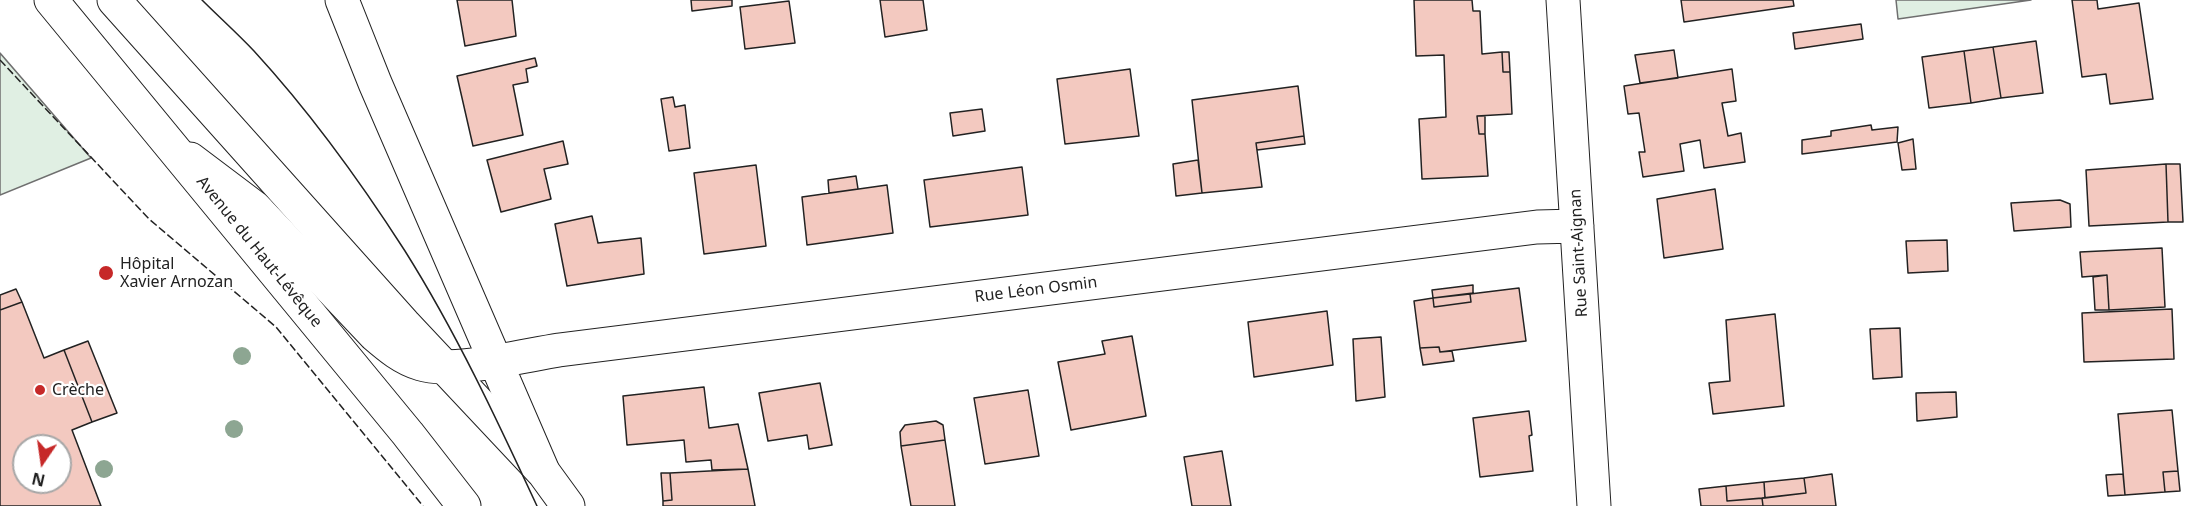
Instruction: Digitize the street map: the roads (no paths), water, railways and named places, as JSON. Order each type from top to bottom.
[{"type":"street","name":"Avenue du Haut-Lévêque","points":[[51,0],[408,434],[464,506]]},
{"type":"street","points":[[114,0],[445,368],[544,473],[568,506]]},
{"type":"street","points":[[342,0],[375,83],[544,473]]},
{"type":"street","name":"Rue Saint-Aignan","points":[[1563,0],[1594,506]]},
{"type":"street","points":[[171,144],[255,208],[375,335],[397,353],[422,365],[445,368]]},
{"type":"street","name":"Rue Léon Osmin","points":[[445,368],[571,348],[1525,229],[1577,226]]},
{"type":"tram line","points":[[202,0],[254,51],[295,98],[334,148],[388,225],[424,282],[459,345],[537,506]]},
{"type":"place","name":"Hôpital Xavier Arnozan","points":[[106,273]]},
{"type":"place","name":"Crèche","points":[[40,390]]}]
